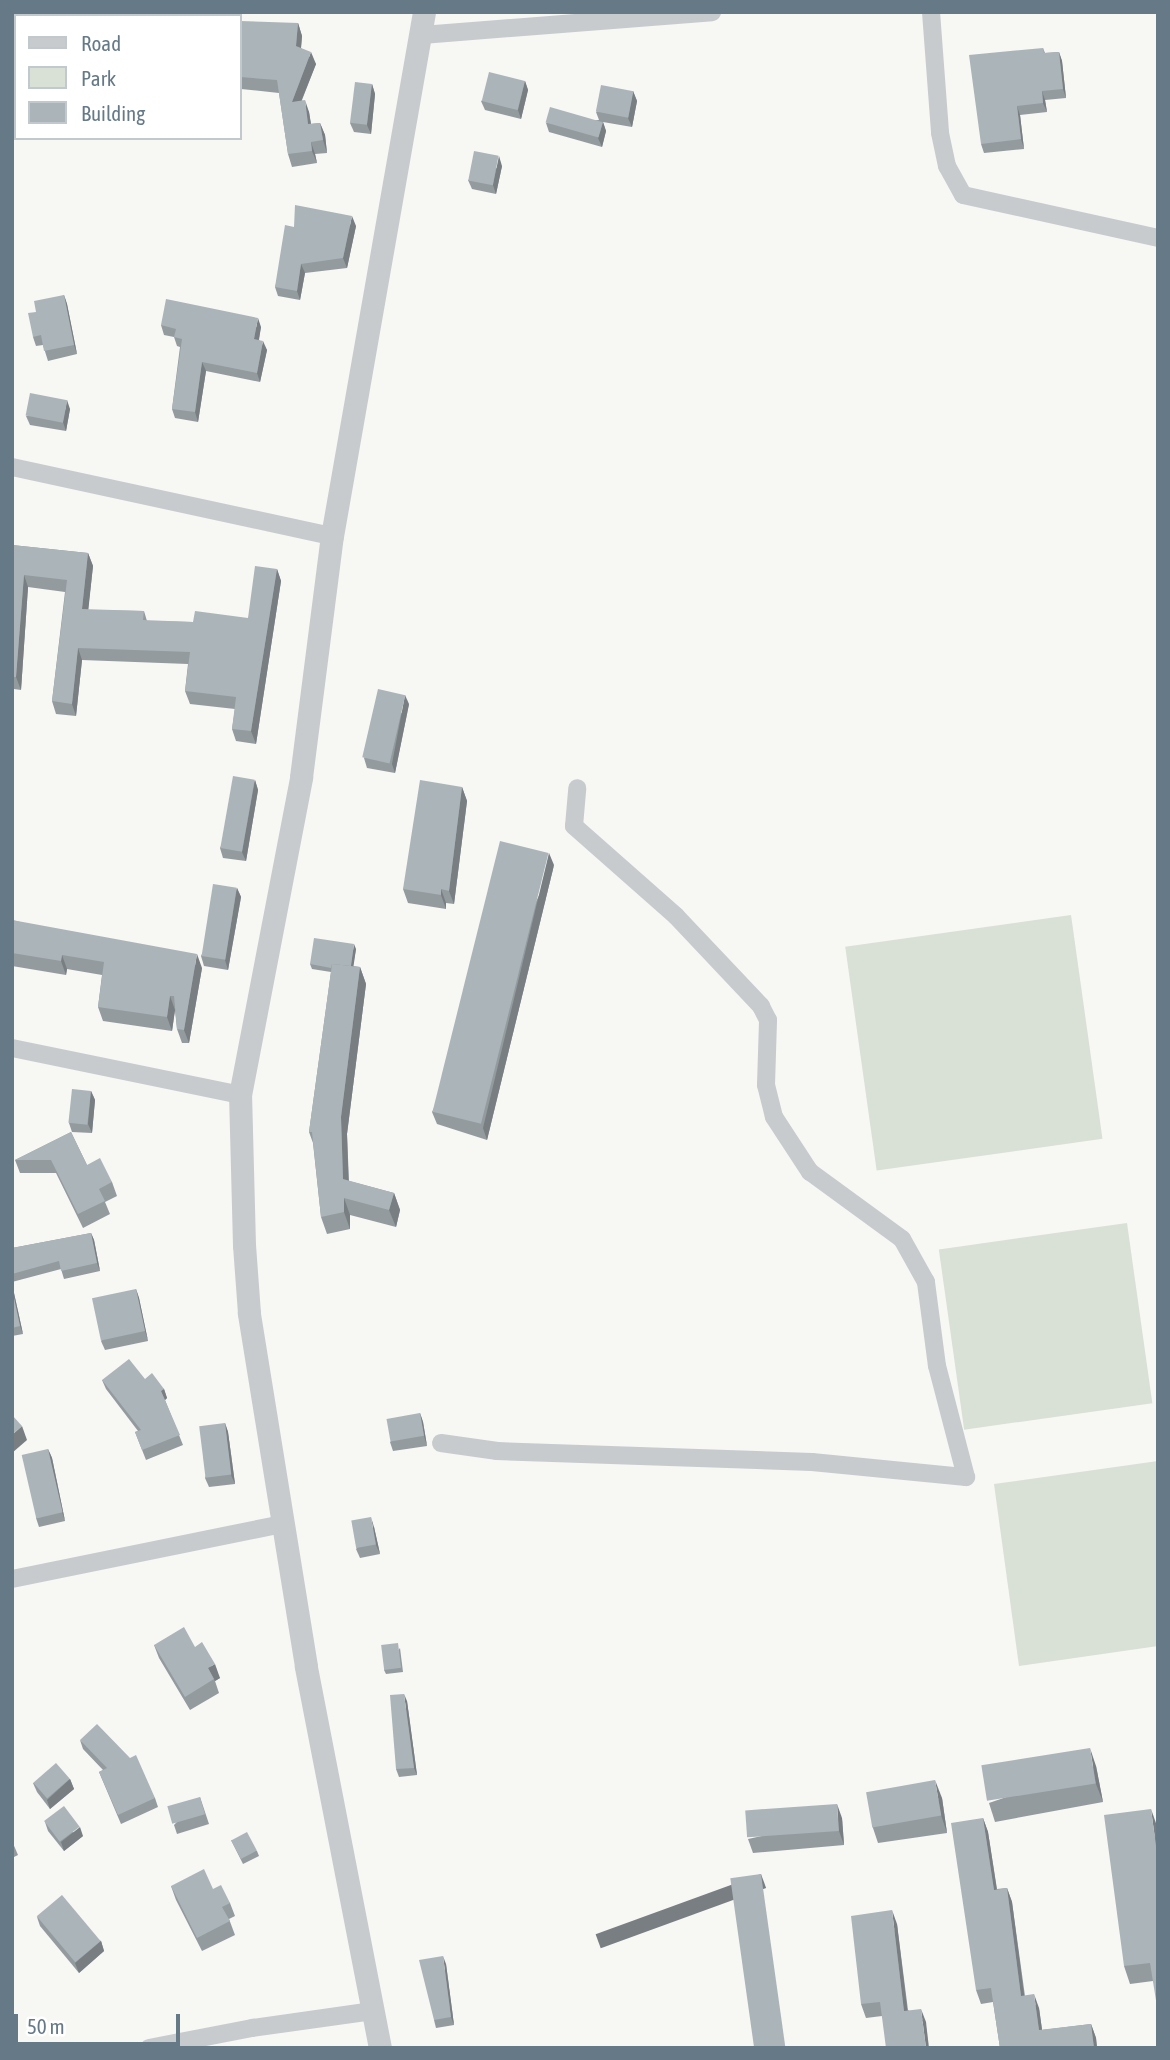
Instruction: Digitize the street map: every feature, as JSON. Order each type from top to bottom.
[{"type":"street","points":[[380,2048],[282,1524],[250,1313],[244,1245],[240,1095],[300,777],[332,536],[423,23],[712,12]]},
{"type":"street","points":[[931,12],[940,133],[947,166],[963,195],[1158,238]]},
{"type":"street","points":[[12,467],[332,536]]},
{"type":"street","points":[[442,1443],[497,1451],[812,1462],[966,1477],[937,1366],[926,1282],[902,1239],[810,1172],[774,1117],[766,1085],[768,1020],[761,1006],[677,916],[574,826],[577,788]]},
{"type":"street","points":[[12,1048],[240,1095]]},
{"type":"street","points":[[12,1579],[282,1524]]},
{"type":"street","points":[[149,2048],[252,2028],[373,2011]]},
{"type":"green space","points":[[1071,915],[1102,1139],[877,1171],[845,947]]},
{"type":"green space","points":[[1127,1223],[1152,1403],[964,1430],[939,1249]]},
{"type":"green space","points":[[1158,1461],[1158,1646],[1019,1666],[994,1484]]},
{"type":"building","points":[[242,21],[298,23],[296,46],[311,52],[292,102],[305,100],[308,124],[320,123],[323,140],[311,142],[312,151],[288,154],[277,80],[242,77]]},
{"type":"building","points":[[1043,48],[1044,53],[1059,52],[1063,89],[1042,91],[1043,103],[1017,106],[1021,139],[981,144],[969,55]]},
{"type":"building","points":[[489,72],[525,81],[518,110],[482,101]]},
{"type":"building","points":[[355,82],[372,84],[367,125],[350,123]]},
{"type":"building","points":[[601,85],[633,91],[628,118],[596,112]]},
{"type":"building","points":[[550,107],[603,122],[598,138],[546,122]]},
{"type":"building","points":[[474,151],[499,156],[493,185],[468,180]]},
{"type":"building","points":[[295,205],[352,216],[343,258],[301,264],[297,291],[275,287],[285,225],[294,227]]},
{"type":"building","points":[[64,295],[74,345],[44,351],[41,335],[33,337],[28,313],[36,312],[34,301]]},
{"type":"building","points":[[166,299],[258,318],[254,339],[263,341],[257,373],[202,362],[195,412],[172,409],[182,339],[174,337],[176,329],[161,325]]},
{"type":"building","points":[[30,393],[67,400],[63,423],[26,416]]},
{"type":"building","points":[[12,545],[88,553],[82,609],[144,611],[143,620],[193,622],[195,611],[248,618],[255,566],[277,569],[251,731],[232,729],[236,697],[185,691],[190,652],[78,648],[72,704],[52,701],[67,580],[24,575],[16,677],[12,677]]},
{"type":"building","points":[[378,689],[405,695],[390,764],[362,757]]},
{"type":"building","points":[[233,776],[255,780],[242,852],[220,848]]},
{"type":"building","points":[[420,780],[462,787],[449,891],[441,889],[441,895],[403,889]]},
{"type":"building","points":[[500,841],[549,853],[481,1124],[433,1112]]},
{"type":"building","points":[[213,884],[237,888],[225,960],[202,956]]},
{"type":"building","points":[[12,920],[197,954],[184,1030],[177,1029],[174,996],[170,996],[167,1017],[98,1007],[104,962],[62,955],[61,961],[12,953]]},
{"type":"building","points":[[314,938],[354,944],[351,966],[332,964],[331,968],[310,964]]},
{"type":"building","points":[[332,964],[360,967],[341,1117],[343,1179],[394,1193],[389,1210],[344,1198],[344,1212],[321,1217],[312,1132],[309,1132]]},
{"type":"building","points":[[72,1089],[91,1091],[87,1125],[68,1123]]},
{"type":"building","points":[[71,1132],[87,1165],[100,1158],[112,1182],[99,1189],[105,1201],[78,1214],[51,1160],[15,1160]]},
{"type":"building","points":[[91,1233],[97,1263],[61,1271],[59,1261],[12,1274],[12,1248]]},
{"type":"building","points":[[12,1289],[20,1326],[12,1328]]},
{"type":"building","points":[[136,1289],[145,1331],[101,1340],[92,1298]]},
{"type":"building","points":[[129,1359],[145,1379],[152,1373],[164,1389],[161,1391],[180,1435],[142,1450],[135,1432],[141,1430],[102,1380]]},
{"type":"building","points":[[420,1413],[424,1436],[391,1442],[387,1419]]},
{"type":"building","points":[[12,1415],[22,1426],[12,1435]]},
{"type":"building","points":[[225,1423],[231,1475],[206,1478],[199,1426]]},
{"type":"building","points":[[48,1449],[63,1512],[36,1518],[22,1455]]},
{"type":"building","points":[[371,1517],[376,1545],[356,1548],[351,1520]]},
{"type":"building","points":[[184,1627],[195,1647],[202,1642],[215,1664],[208,1668],[214,1679],[185,1697],[154,1645]]},
{"type":"building","points":[[398,1643],[401,1668],[384,1670],[381,1645]]},
{"type":"building","points":[[404,1694],[414,1768],[396,1769],[390,1695]]},
{"type":"building","points":[[97,1724],[130,1758],[136,1755],[155,1798],[118,1815],[99,1772],[107,1768],[80,1740]]},
{"type":"building","points":[[1090,1748],[1096,1784],[987,1801],[981,1765]]},
{"type":"building","points":[[56,1763],[70,1779],[47,1799],[33,1783]]},
{"type":"building","points":[[935,1780],[941,1815],[872,1828],[866,1792]]},
{"type":"building","points":[[200,1797],[205,1814],[172,1824],[167,1806]]},
{"type":"building","points":[[837,1804],[839,1831],[747,1837],[745,1810]]},
{"type":"building","points":[[64,1806],[80,1827],[60,1842],[44,1821]]},
{"type":"building","points":[[1151,1809],[1158,1861],[1158,2013],[1150,1963],[1124,1966],[1104,1815]]},
{"type":"building","points":[[983,1818],[994,1890],[1007,1888],[1021,1996],[1034,1994],[1039,2030],[1091,2024],[1094,2048],[1000,2048],[991,1988],[976,1990],[951,1823]]},
{"type":"building","points":[[247,1832],[257,1851],[241,1859],[231,1840]]},
{"type":"building","points":[[204,1869],[213,1889],[221,1885],[230,1903],[222,1907],[230,1921],[197,1938],[171,1886]]},
{"type":"building","points":[[761,1874],[785,2048],[754,2048],[730,1878]]},
{"type":"building","points":[[62,1895],[101,1941],[75,1962],[37,1916]]},
{"type":"building","points":[[892,1910],[904,2011],[921,2009],[926,2048],[886,2048],[880,2002],[861,2004],[851,1916]]},
{"type":"building","points":[[443,1956],[451,2017],[434,2020],[419,1960]]}]
